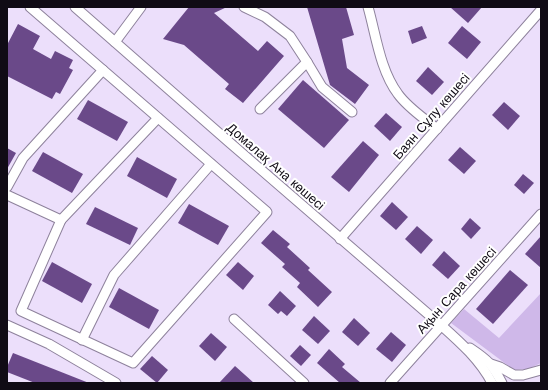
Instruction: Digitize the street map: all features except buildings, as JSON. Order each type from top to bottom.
[{"type":"street","points":[[30,7],[267,212],[133,363],[20,311],[61,220],[158,118]]},
{"type":"street","name":"Домалақ Ана көшесі","points":[[75,7],[460,342],[492,383]]},
{"type":"street","points":[[115,42],[142,7]]},
{"type":"street","points":[[244,7],[265,17],[290,36],[322,87],[352,112]]},
{"type":"street","points":[[368,7],[380,54],[388,77],[394,88],[414,111],[437,129]]},
{"type":"street","name":"Баян Сұлу көшесі","points":[[340,239],[541,10]]},
{"type":"street","points":[[260,109],[307,62]]},
{"type":"street","points":[[7,187],[23,158],[103,70]]},
{"type":"street","points":[[82,340],[114,275],[211,164]]},
{"type":"street","points":[[7,195],[61,220]]},
{"type":"street","name":"Ақын Сара көшесі","points":[[390,383],[541,214]]},
{"type":"street","points":[[234,319],[304,383]]},
{"type":"street","points":[[7,326],[49,344],[116,383]]},
{"type":"street","name":"Домалақ Ана көшесі","points":[[460,342],[486,359],[491,364],[502,383]]},
{"type":"street","points":[[491,364],[514,375],[523,375],[541,370]]},
{"type":"shaded area","points":[[541,293],[541,363],[528,369],[514,370],[451,323],[464,309],[499,338]]}]
